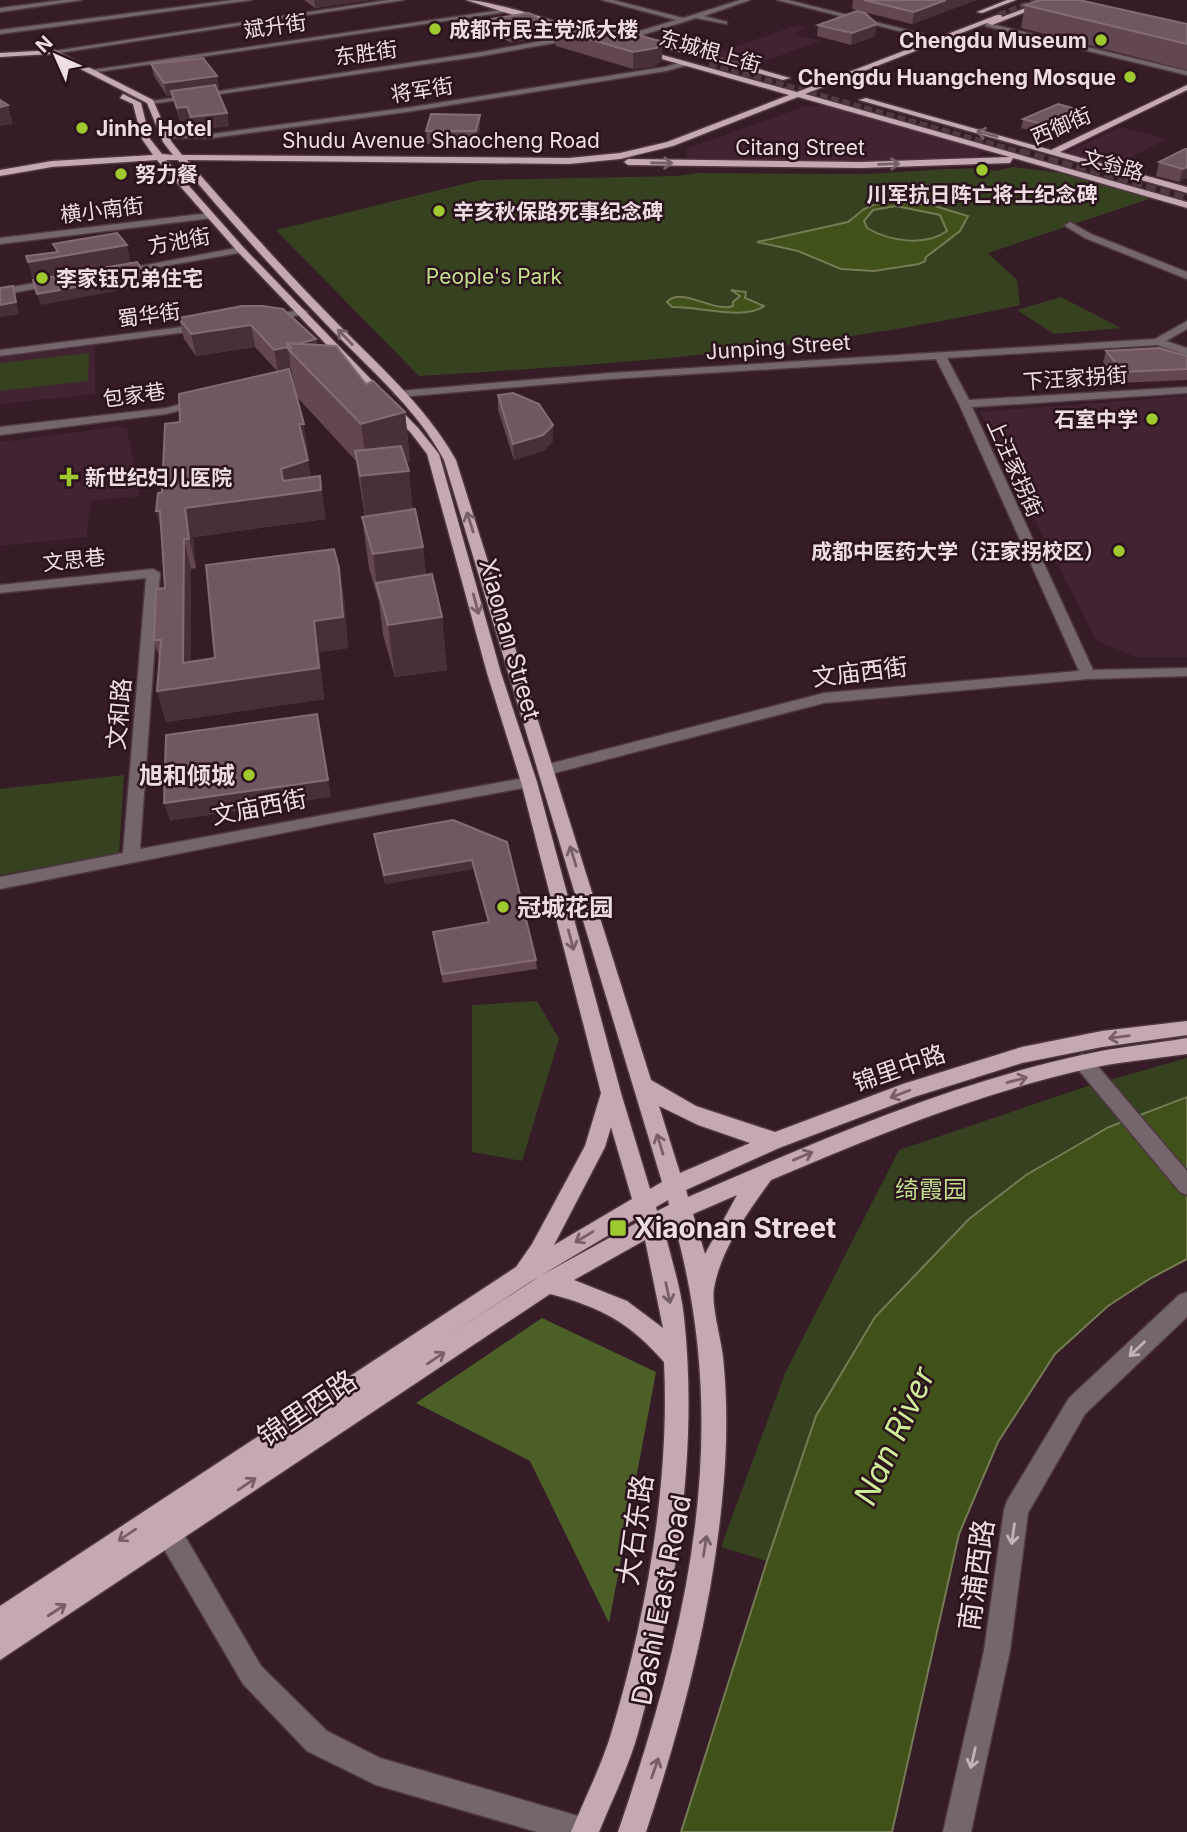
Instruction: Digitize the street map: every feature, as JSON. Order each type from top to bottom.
[{"type":"main road","points":[[469,0],[590,32]]},
{"type":"main road","points":[[491,0],[565,18]]},
{"type":"main road","points":[[843,68],[1014,0],[1052,8]]},
{"type":"main road","points":[[858,72],[1039,5]]},
{"type":"main road","points":[[527,10],[590,32]]},
{"type":"main road","points":[[974,14],[1002,11],[1012,16]]},
{"type":"main road","points":[[858,72],[999,16]]},
{"type":"main road","points":[[908,39],[930,30]]},
{"type":"main road","name":"东城根上街","points":[[625,37],[713,64]]},
{"type":"main road","name":"东城根上街","points":[[625,37],[791,80]]},
{"type":"main road","name":"东城根上街","points":[[636,49],[799,95]]},
{"type":"main road","points":[[0,57],[52,52],[150,102],[162,136]]},
{"type":"main road","points":[[0,57],[42,55],[134,101],[139,106],[146,139],[154,153]]},
{"type":"main road","points":[[843,68],[854,63]]},
{"type":"main road","name":"Shudu Avenue Shaocheng Road","points":[[176,153],[583,153],[657,139],[843,68]]},
{"type":"main road","name":"Shudu Avenue Shaocheng Road","points":[[176,153],[569,161],[645,152],[858,72]]},
{"type":"main road","name":"西御街","points":[[1030,159],[1040,148],[1187,80]]},
{"type":"main road","points":[[803,83],[830,91]]},
{"type":"main road","name":"西御街","points":[[1030,159],[1053,152],[1187,87]]},
{"type":"main road","name":"文翁路","points":[[799,95],[1187,205]]},
{"type":"main road","points":[[850,96],[1187,190]]},
{"type":"main road","name":"Xiaonan Street","points":[[162,136],[258,248],[400,394],[438,438],[450,460],[677,1198]]},
{"type":"main road","points":[[0,173],[52,164],[154,153]]},
{"type":"main road","name":"Xiaonan Street","points":[[154,153],[209,216],[303,312],[347,368],[415,431],[433,454],[494,673],[529,782],[611,1093],[653,1227]]},
{"type":"main road","points":[[0,166],[176,153]]},
{"type":"main road","name":"Citang Street","points":[[569,161],[861,165],[1030,159]]},
{"type":"main road","points":[[1106,172],[1187,195]]},
{"type":"main road","name":"锦里中路","points":[[653,1227],[677,1198],[775,1141],[910,1090],[1022,1055],[1102,1039],[1187,1028]]},
{"type":"main road","name":"锦里中路","points":[[643,1202],[677,1198],[764,1173],[855,1135],[972,1092],[1083,1062],[1187,1046]]},
{"type":"main road","points":[[642,1084],[671,1105],[775,1141]]},
{"type":"main road","points":[[522,1275],[540,1251],[595,1147],[611,1093]]},
{"type":"main road","points":[[703,1290],[711,1260],[736,1212],[764,1173]]},
{"type":"main road","name":"Dashi East Road","points":[[632,1832],[662,1749],[691,1629],[712,1499],[714,1391],[703,1290],[677,1198]]},
{"type":"main road","name":"锦里西路","points":[[0,1647],[164,1524],[522,1275],[643,1202]]},
{"type":"main road","name":"锦里西路","points":[[0,1620],[164,1524],[548,1283],[653,1227]]},
{"type":"main road","name":"大石东路","points":[[585,1832],[624,1735],[652,1618],[671,1507],[678,1409],[676,1359],[673,1315],[653,1227]]},
{"type":"main road","points":[[548,1283],[598,1296],[633,1316],[659,1339],[676,1359]]},
{"type":"street","points":[[0,10],[79,0]]},
{"type":"street","points":[[0,32],[248,0]]},
{"type":"street","points":[[52,52],[401,0]]},
{"type":"street","points":[[605,0],[683,20]]},
{"type":"street","points":[[625,37],[747,0]]},
{"type":"street","points":[[780,0],[919,34]]},
{"type":"street","name":"斌升街","points":[[90,71],[506,10]]},
{"type":"street","points":[[696,16],[725,23]]},
{"type":"street","points":[[987,25],[1187,73]]},
{"type":"street","name":"东胜街","points":[[150,102],[482,54],[590,32]]},
{"type":"street","name":"将军街","points":[[162,136],[212,136],[405,110],[666,69],[685,63]]},
{"type":"street","name":"横小南街","points":[[0,241],[209,216]]},
{"type":"street","points":[[1070,225],[1088,236],[1187,276]]},
{"type":"street","name":"方池街","points":[[115,272],[241,250]]},
{"type":"street","points":[[0,292],[74,279]]},
{"type":"street","points":[[249,320],[303,312]]},
{"type":"street","name":"蜀华街","points":[[0,353],[223,324]]},
{"type":"street","points":[[1158,342],[1187,324]]},
{"type":"street","points":[[1158,342],[1187,352]]},
{"type":"street","name":"Junping Street","points":[[400,394],[610,376],[1158,342]]},
{"type":"street","name":"上汪家拐街","points":[[940,356],[965,404],[1088,675]]},
{"type":"street","name":"下汪家拐街","points":[[965,404],[1187,390]]},
{"type":"street","name":"包家巷","points":[[0,431],[166,411],[211,400]]},
{"type":"street","name":"文思巷","points":[[0,589],[153,573]]},
{"type":"street","name":"文和路","points":[[131,858],[153,573]]},
{"type":"street","name":"文庙西街","points":[[547,770],[824,698],[1088,675],[1187,672]]},
{"type":"street","name":"文庙西街","points":[[0,883],[338,816],[529,782]]},
{"type":"street","points":[[1083,1062],[1187,1186]]},
{"type":"street","name":"南浦西路","points":[[957,1832],[997,1651],[1016,1510],[1077,1406],[1187,1302]]},
{"type":"street","points":[[164,1524],[252,1675],[317,1741],[376,1771],[585,1832]]},
{"type":"shaded area","points":[[798,25],[808,28],[793,34],[821,41],[751,66],[702,53],[717,47],[726,50]]},
{"type":"shaded area","points":[[831,105],[985,150],[978,156],[891,161],[687,159],[686,149],[803,107]]},
{"type":"shaded area","points":[[1120,127],[1167,139],[1113,166],[1066,153]]},
{"type":"shaded area","points":[[95,346],[95,394],[0,404],[0,357]]},
{"type":"shaded area","name":"成都中医药大学（汪家拐校区）","points":[[1187,396],[1187,657],[1135,657],[1096,640],[980,412]]},
{"type":"shaded area","name":"新世纪妇儿医院","points":[[116,427],[127,428],[140,496],[91,501],[86,537],[0,546],[0,442]]},
{"type":"shaded area","points":[[542,1318],[656,1372],[609,1623],[530,1461],[416,1403]]},
{"type":"green space","name":"People's Park","points":[[1013,167],[1062,173],[1152,198],[988,253],[1017,280],[1020,305],[871,333],[646,360],[419,376],[276,230],[480,180],[677,176],[697,173],[866,174],[982,168],[995,171]]},
{"type":"green space","points":[[1061,297],[1121,328],[1054,334],[1017,310]]},
{"type":"green space","points":[[89,353],[88,381],[0,391],[0,363]]},
{"type":"green space","points":[[124,775],[119,853],[0,875],[0,789]]},
{"type":"green space","points":[[537,1001],[559,1039],[522,1161],[472,1152],[472,1005]]},
{"type":"green space","name":"绮霞园","points":[[1187,1058],[1187,1097],[1110,1127],[1026,1175],[969,1219],[876,1317],[816,1416],[767,1561],[721,1547],[785,1373],[899,1150],[1085,1087]]},
{"type":"water","points":[[883,201],[928,204],[968,216],[960,231],[926,257],[925,261],[874,271],[841,269],[798,251],[757,242],[848,222],[864,209]],"holes":[[[896,206],[940,215],[947,231],[918,241],[896,239],[876,233],[867,228],[864,221],[873,210]]]},
{"type":"water","points":[[731,290],[746,292],[745,298],[764,306],[756,310],[733,313],[672,307],[667,302],[681,297],[716,306],[733,306],[733,302],[740,296]]},
{"type":"water","name":"Nan River","points":[[1187,1097],[1187,1259],[1108,1306],[1055,1354],[998,1442],[959,1534],[892,1832],[681,1832],[816,1416],[875,1317],[969,1219],[1026,1175],[1109,1127]]},
{"type":"building","points":[[864,0],[946,0],[914,12]]},
{"type":"building","points":[[1040,0],[1079,0],[1187,24],[1187,44],[1025,5]]},
{"type":"building","points":[[857,11],[865,13],[877,24],[852,33],[818,25]]},
{"type":"building","points":[[529,13],[550,25],[511,31],[490,19]]},
{"type":"building","points":[[586,23],[599,24],[663,42],[656,48],[633,52],[555,29]]},
{"type":"building","points":[[203,58],[217,76],[164,83],[151,64]]},
{"type":"building","points":[[215,85],[227,113],[191,117],[187,107],[177,108],[171,91]]},
{"type":"building","points":[[1058,104],[1083,111],[1049,126],[1023,119]]},
{"type":"building","points":[[431,114],[480,115],[476,131],[426,131]]},
{"type":"building","points":[[1185,149],[1187,167],[1183,169],[1159,162]]},
{"type":"building","points":[[117,233],[127,245],[28,262],[26,256],[58,252],[53,244]]},
{"type":"building","points":[[137,262],[146,274],[37,294],[33,280]]},
{"type":"building","points":[[13,286],[16,302],[0,305],[0,288]]},
{"type":"building","points":[[242,306],[283,309],[316,339],[297,344],[287,343],[288,347],[274,350],[251,325],[191,334],[179,318]]},
{"type":"building","points":[[287,343],[336,346],[366,384],[373,381],[405,412],[361,424],[288,349],[292,348]]},
{"type":"building","points":[[1159,348],[1187,356],[1187,369],[1123,372],[1106,351]]},
{"type":"building","points":[[289,369],[304,424],[299,424],[308,460],[281,469],[283,481],[320,476],[321,490],[185,508],[189,539],[184,539],[183,663],[215,658],[206,565],[334,549],[339,568],[343,617],[314,621],[319,668],[157,691],[161,640],[154,640],[156,589],[165,588],[160,511],[156,511],[158,493],[162,492],[165,424],[180,422],[179,394]]},
{"type":"building","points":[[513,393],[539,404],[553,425],[543,435],[513,444],[498,395]]},
{"type":"building","points":[[401,446],[409,471],[360,476],[355,451]]},
{"type":"building","points":[[415,509],[423,547],[373,554],[362,517]]},
{"type":"building","points":[[432,574],[442,617],[388,625],[376,583]]},
{"type":"building","name":"旭和倾城","points":[[317,714],[328,780],[164,803],[166,735]]},
{"type":"building","name":"冠城花园","points":[[453,820],[507,842],[536,960],[442,974],[433,932],[489,922],[472,860],[384,875],[374,834]]},
{"type":"tunnel","points":[[999,16],[1041,0]]},
{"type":"tunnel","points":[[709,65],[1026,155]]},
{"type":"tunnel","points":[[1020,153],[1187,200]]},
{"type":"place","name":"成都市民主党派大楼","points":[[435,29]]},
{"type":"place","name":"Chengdu Museum","points":[[1101,40]]},
{"type":"place","name":"Chengdu Huangcheng Mosque","points":[[1130,77]]},
{"type":"place","name":"Jinhe Hotel","points":[[82,128]]},
{"type":"place","name":"川军抗日阵亡将士纪念碑","points":[[982,170]]},
{"type":"place","name":"努力餐","points":[[121,174]]},
{"type":"place","name":"辛亥秋保路死事纪念碑","points":[[439,211]]},
{"type":"place","name":"李家钰兄弟住宅","points":[[42,278]]},
{"type":"place","name":"石室中学","points":[[1152,419]]},
{"type":"place","name":"新世纪妇儿医院","points":[[69,477]]},
{"type":"place","name":"成都中医药大学（汪家拐校区）","points":[[1119,551]]},
{"type":"place","name":"旭和倾城","points":[[249,775]]},
{"type":"place","name":"冠城花园","points":[[503,907]]},
{"type":"place","name":"Xiaonan Street","points":[[618,1228]]}]
